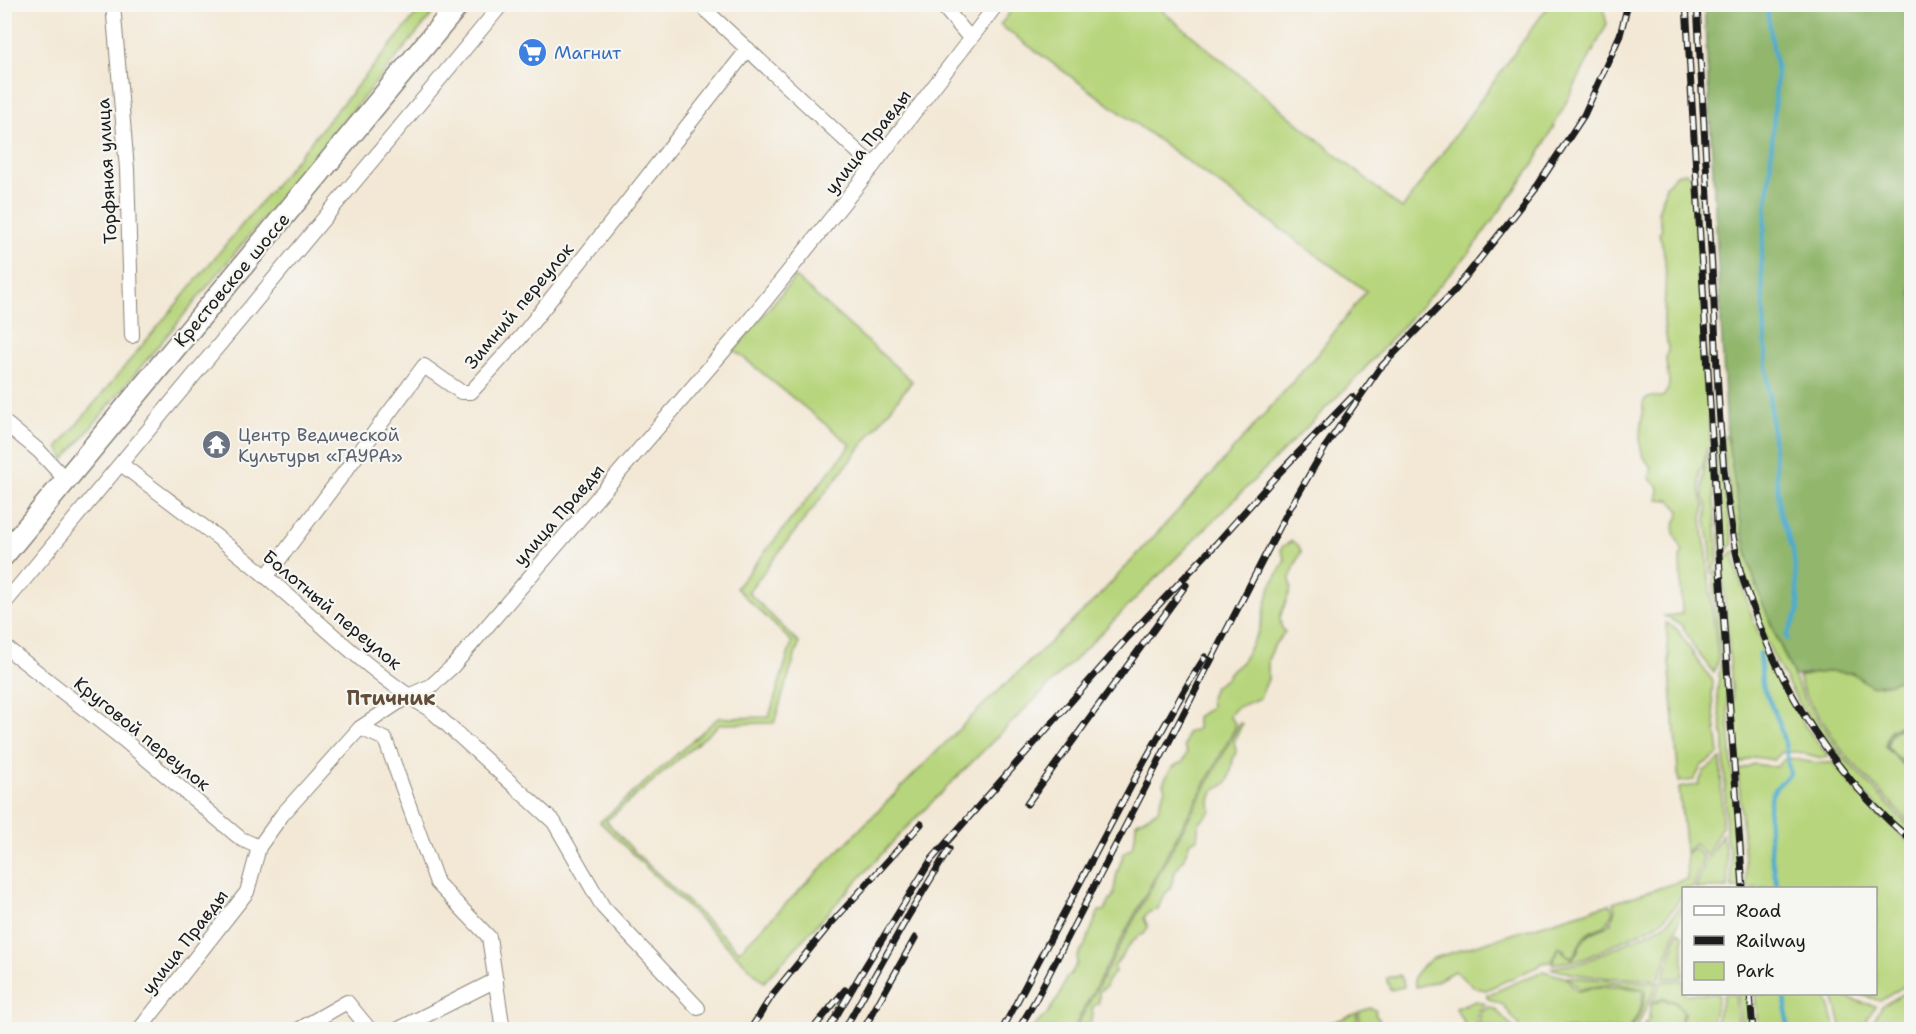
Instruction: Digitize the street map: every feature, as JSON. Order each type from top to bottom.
[{"type":"main road","name":"Крестовское шоссе","points":[[4,555],[459,4]]},
{"type":"street","name":"Торфяная улица","points":[[113,4],[127,169],[132,336]]},
{"type":"street","points":[[4,604],[502,4]]},
{"type":"street","points":[[699,4],[873,166]]},
{"type":"street","points":[[941,4],[970,38]]},
{"type":"street","name":"улица Правды","points":[[139,1029],[247,892],[259,847],[282,815],[360,728],[408,696],[431,686],[453,666],[741,332],[873,166],[997,4]]},
{"type":"street","name":"Зимний переулок","points":[[267,577],[424,366],[461,392],[471,392],[520,338],[748,49]]},
{"type":"street","points":[[4,422],[39,451],[66,480]]},
{"type":"street","name":"Болотный переулок","points":[[121,464],[267,577],[374,669],[408,696],[432,711],[554,822],[603,907],[698,1008]]},
{"type":"street","name":"Круговой переулок","points":[[4,646],[124,740],[241,839],[259,847]]},
{"type":"street","points":[[360,728],[385,739],[437,883],[489,937],[502,1029]]},
{"type":"street","points":[[397,1029],[496,980]]},
{"type":"street","points":[[298,1029],[347,1002],[370,1029]]},
{"type":"green space","points":[[424,5],[440,5],[64,460],[58,447]]},
{"type":"green space","points":[[1016,5],[1155,5],[1402,209],[1549,5],[1602,5],[1607,24],[1534,164],[1468,254],[1357,377],[903,831],[764,982],[600,822],[718,718],[769,717],[792,642],[736,588],[851,445],[734,350],[795,277],[912,381],[748,592],[799,643],[774,723],[720,724],[606,821],[637,854],[739,951],[975,713],[1097,598],[1210,476],[1319,352],[1366,291],[1000,25]]},
{"type":"green space","points":[[1704,5],[1911,5],[1912,674],[1891,683],[1871,686],[1852,673],[1827,672],[1794,676],[1753,576],[1739,514],[1727,435]]},
{"type":"green space","points":[[1685,173],[1695,177],[1711,446],[1706,450],[1702,469],[1699,469],[1700,492],[1705,506],[1702,517],[1718,658],[1714,673],[1695,649],[1682,625],[1664,616],[1682,614],[1680,558],[1682,550],[1674,531],[1680,511],[1670,500],[1658,499],[1659,487],[1649,478],[1652,468],[1642,453],[1640,445],[1643,403],[1645,399],[1663,397],[1668,390],[1669,382],[1666,360],[1668,348],[1664,328],[1666,278],[1659,234],[1662,228],[1658,212],[1666,186],[1675,175]]},
{"type":"green space","points":[[1727,435],[1743,533],[1737,540],[1722,439]]},
{"type":"green space","points":[[1721,441],[1725,495],[1733,543],[1721,557],[1715,446]]},
{"type":"green space","points":[[1711,449],[1718,564],[1713,569],[1712,575],[1706,520],[1708,505],[1703,497],[1703,472],[1708,452]]},
{"type":"green space","points":[[1744,537],[1757,586],[1773,630],[1803,697],[1842,755],[1835,757],[1818,733],[1787,683],[1761,629],[1743,573],[1737,545]]},
{"type":"green space","points":[[1292,541],[1299,546],[1301,552],[1290,578],[1291,589],[1280,617],[1281,626],[1285,632],[1275,644],[1268,660],[1268,679],[1260,698],[1236,708],[1229,716],[1235,723],[1235,728],[1073,1029],[1031,1029],[1047,1014],[1060,995],[1066,978],[1077,964],[1077,957],[1084,947],[1099,911],[1104,911],[1113,896],[1117,873],[1124,853],[1132,847],[1135,838],[1136,823],[1158,810],[1166,777],[1172,768],[1183,762],[1187,752],[1184,747],[1187,733],[1197,729],[1197,717],[1211,707],[1210,698],[1214,687],[1227,678],[1229,673],[1241,663],[1259,631],[1270,588],[1285,560],[1281,550],[1283,546]]},
{"type":"green space","points":[[1734,551],[1736,567],[1753,620],[1772,665],[1805,726],[1829,757],[1821,758],[1799,752],[1782,752],[1774,760],[1754,757],[1738,764],[1722,565]]},
{"type":"green space","points":[[1718,569],[1741,887],[1732,887],[1730,852],[1726,839],[1724,741],[1717,695],[1721,659],[1713,580]]},
{"type":"green space","points":[[1666,623],[1677,629],[1713,681],[1712,697],[1719,754],[1702,765],[1694,780],[1679,782]]},
{"type":"green space","points":[[1827,671],[1852,673],[1871,686],[1891,683],[1911,674],[1911,726],[1904,725],[1891,729],[1885,746],[1902,764],[1911,764],[1912,817],[1909,822],[1845,755],[1805,695],[1798,677]]},
{"type":"green space","points":[[1240,723],[1242,724],[1234,742],[1236,753],[1229,779],[1213,791],[1210,801],[1211,811],[1199,823],[1197,839],[1190,842],[1175,872],[1170,889],[1163,896],[1158,909],[1147,913],[1144,918],[1148,927],[1144,934],[1135,939],[1127,948],[1114,967],[1115,972],[1107,981],[1106,987],[1099,991],[1099,1002],[1092,1008],[1093,1015],[1090,1023],[1083,1025],[1082,1029],[1075,1029]]},
{"type":"green space","points":[[1904,725],[1911,726],[1911,729],[1902,728],[1895,731],[1887,746],[1900,759],[1911,762],[1910,765],[1902,764],[1885,746],[1890,732]]},
{"type":"green space","points":[[1904,727],[1911,729],[1911,763],[1900,761],[1887,746],[1892,732]]},
{"type":"green space","points":[[1786,758],[1816,763],[1834,762],[1854,789],[1911,844],[1911,982],[1880,1001],[1862,995],[1877,995],[1877,887],[1747,887],[1738,770],[1754,764],[1776,767]]},
{"type":"green space","points":[[1844,758],[1911,828],[1911,839],[1856,786],[1836,760]]},
{"type":"green space","points":[[1721,759],[1722,826],[1706,856],[1695,844],[1686,852],[1679,788],[1698,785],[1704,771]]},
{"type":"green space","points":[[1722,834],[1726,853],[1728,887],[1695,887],[1707,859]]},
{"type":"green space","points":[[1694,848],[1704,858],[1692,887],[1682,887],[1682,896],[1676,905],[1654,926],[1584,959],[1552,964],[1558,949],[1572,959],[1586,937],[1611,923],[1615,909],[1613,903],[1687,879],[1686,854]]},
{"type":"green space","points":[[1682,902],[1682,912],[1659,979],[1590,976],[1550,968],[1584,962],[1655,930],[1668,922]]},
{"type":"green space","points":[[1610,904],[1613,910],[1608,922],[1585,936],[1572,957],[1566,955],[1563,948],[1558,946],[1551,962],[1541,963],[1539,966],[1486,990],[1476,988],[1454,971],[1437,981],[1416,987],[1414,982],[1418,971],[1431,959]]},
{"type":"green space","points":[[1678,931],[1682,935],[1682,977],[1663,979]]},
{"type":"green space","points":[[1543,971],[1567,978],[1578,991],[1619,987],[1643,991],[1642,1002],[1635,1020],[1629,1029],[1522,1029],[1503,1005],[1487,998],[1487,995]]},
{"type":"green space","points":[[1399,975],[1404,987],[1390,990],[1387,978]]},
{"type":"green space","points":[[1568,977],[1658,982],[1636,1029],[1631,1029],[1643,1005],[1645,989],[1614,984],[1579,989]]},
{"type":"green space","points":[[1682,980],[1682,995],[1719,995],[1710,1029],[1683,1029],[1682,1019],[1685,1013],[1675,1000],[1663,997],[1651,1004],[1661,982]]},
{"type":"green space","points":[[1911,989],[1911,1029],[1869,1029],[1882,1006]]},
{"type":"green space","points":[[1724,995],[1735,995],[1739,1029],[1714,1029]]},
{"type":"green space","points":[[1738,995],[1748,995],[1750,1029],[1742,1029]]},
{"type":"green space","points":[[1755,995],[1826,995],[1836,1029],[1758,1029]]},
{"type":"green space","points":[[1833,995],[1843,995],[1875,1006],[1862,1029],[1842,1029]]},
{"type":"green space","points":[[1664,999],[1669,1002],[1674,1001],[1684,1013],[1681,1018],[1682,1029],[1641,1029],[1649,1019],[1651,1005]]},
{"type":"green space","points":[[1476,1001],[1485,1004],[1477,1016],[1480,1029],[1463,1027],[1464,1021],[1456,1008]]},
{"type":"green space","points":[[1488,1007],[1494,1008],[1515,1029],[1480,1025],[1480,1014]]},
{"type":"green space","points":[[1370,1008],[1376,1010],[1375,1014],[1382,1027],[1379,1029],[1367,1029],[1360,1023],[1359,1012]]},
{"type":"green space","points":[[1357,1013],[1357,1023],[1364,1029],[1315,1029]]},
{"type":"waterway","points":[[1766,4],[1777,71],[1761,261],[1767,372],[1780,513],[1793,550],[1799,610],[1786,637],[1788,639]]},
{"type":"waterway","points":[[1760,653],[1762,685],[1778,720],[1790,774],[1774,791],[1769,810],[1770,838],[1777,887]]},
{"type":"waterway","points":[[1785,995],[1788,1030]]},
{"type":"railway","points":[[1018,1030],[1286,515],[1326,446],[1379,369],[1456,289],[1538,185],[1584,115],[1620,35],[1628,4]]},
{"type":"railway","points":[[1686,4],[1720,571],[1743,887]]},
{"type":"railway","points":[[1697,4],[1721,435],[1728,501],[1740,569],[1778,667],[1814,731],[1859,790],[1912,841]]},
{"type":"railway","points":[[828,1030],[931,860],[1128,637],[1352,397]]},
{"type":"railway","points":[[1027,804],[1186,585]]},
{"type":"railway","points":[[1002,1030],[1139,771],[1205,657]]},
{"type":"railway","points":[[750,1030],[773,994],[827,928],[921,824]]},
{"type":"railway","points":[[844,1030],[949,849]]},
{"type":"railway","points":[[863,1030],[915,938]]},
{"type":"railway","points":[[812,1030],[845,990]]},
{"type":"railway","points":[[1750,995],[1753,1030]]},
{"type":"place","name":"Магнит","points":[[533,53]]},
{"type":"place","name":"Центр Ведической Культуры «ГАУРА»","points":[[217,445]]},
{"type":"district","name":"Птичник","points":[[391,698]]}]
